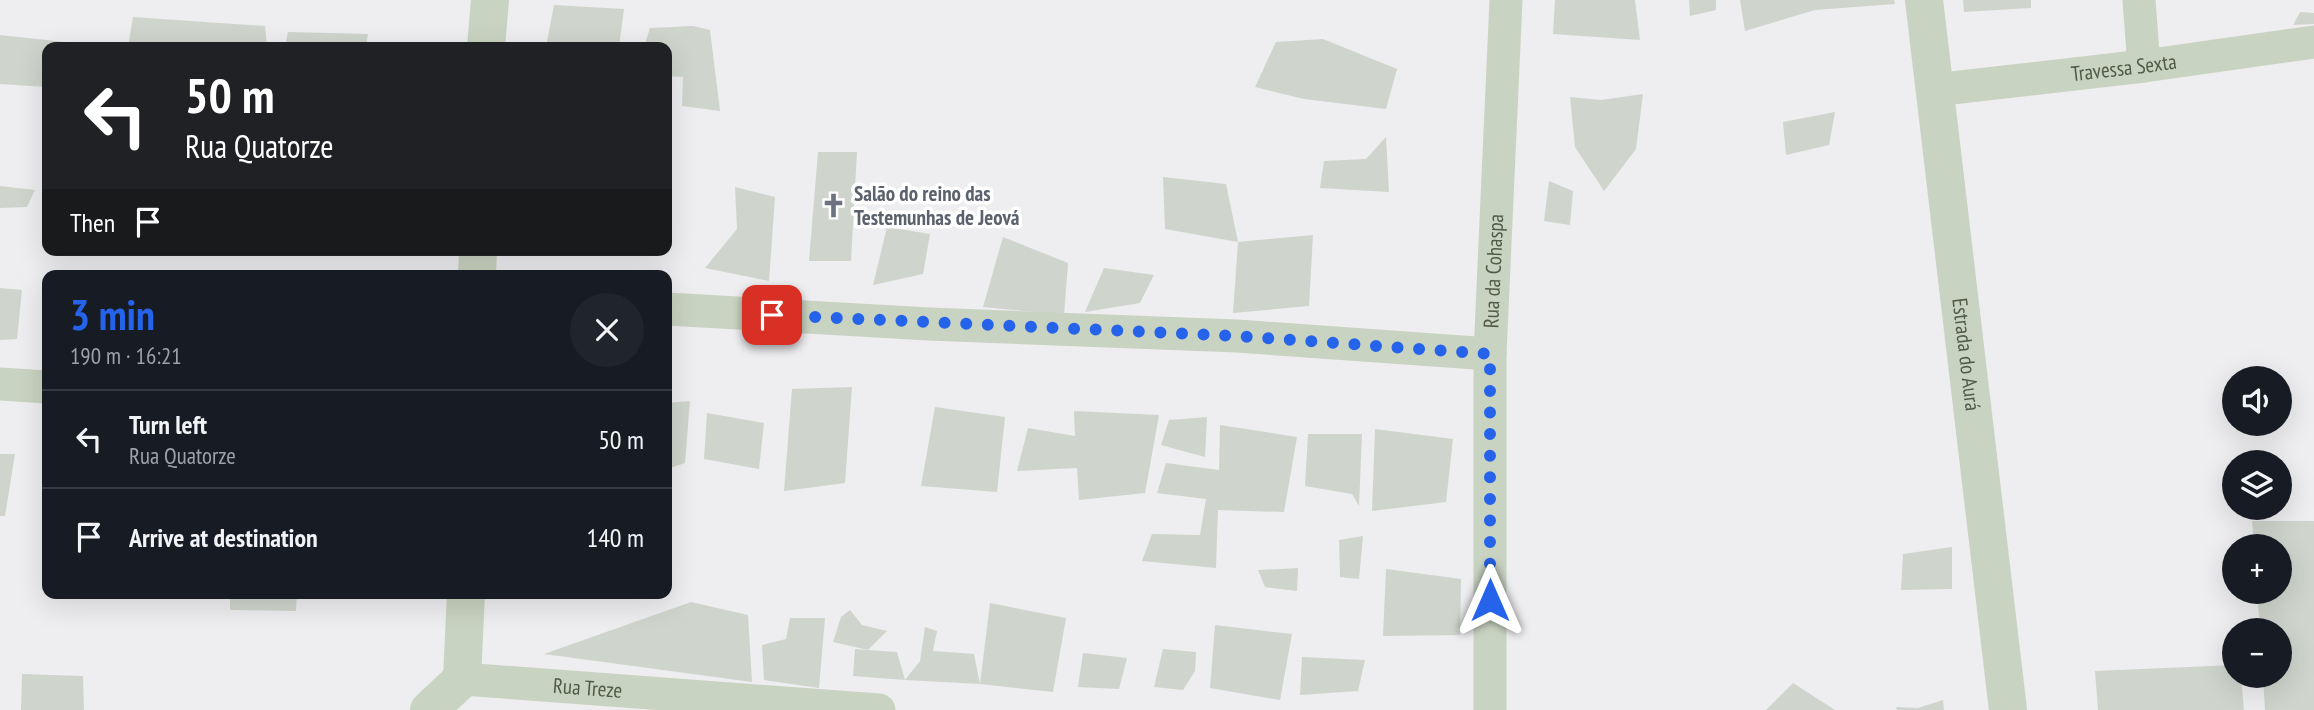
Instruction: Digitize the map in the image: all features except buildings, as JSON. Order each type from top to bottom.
[{"type":"street","points":[[486,42],[490,0]]},
{"type":"street","name":"Rua da Cohaspa","points":[[1490,710],[1490,354],[1506,0]]},
{"type":"street","name":"Estrada do Aurá","points":[[1924,0],[2008,710]]},
{"type":"street","points":[[2139,0],[2144,66]]},
{"type":"street","name":"Travessa Sexta","points":[[1934,90],[2144,66],[2314,42]]},
{"type":"street","points":[[672,309],[929,324],[1237,336],[1490,354]]},
{"type":"street","points":[[0,384],[42,387]]},
{"type":"street","points":[[429,710],[462,679],[466,599]]},
{"type":"street","name":"Rua Treze","points":[[462,679],[879,710]]},
{"type":"place","name":"Salão do reino das Testemunhas de Jeová","points":[[834,206]]},
{"type":"route","points":[[772,315],[1237,336],[1490,354],[1490,600]]}]
